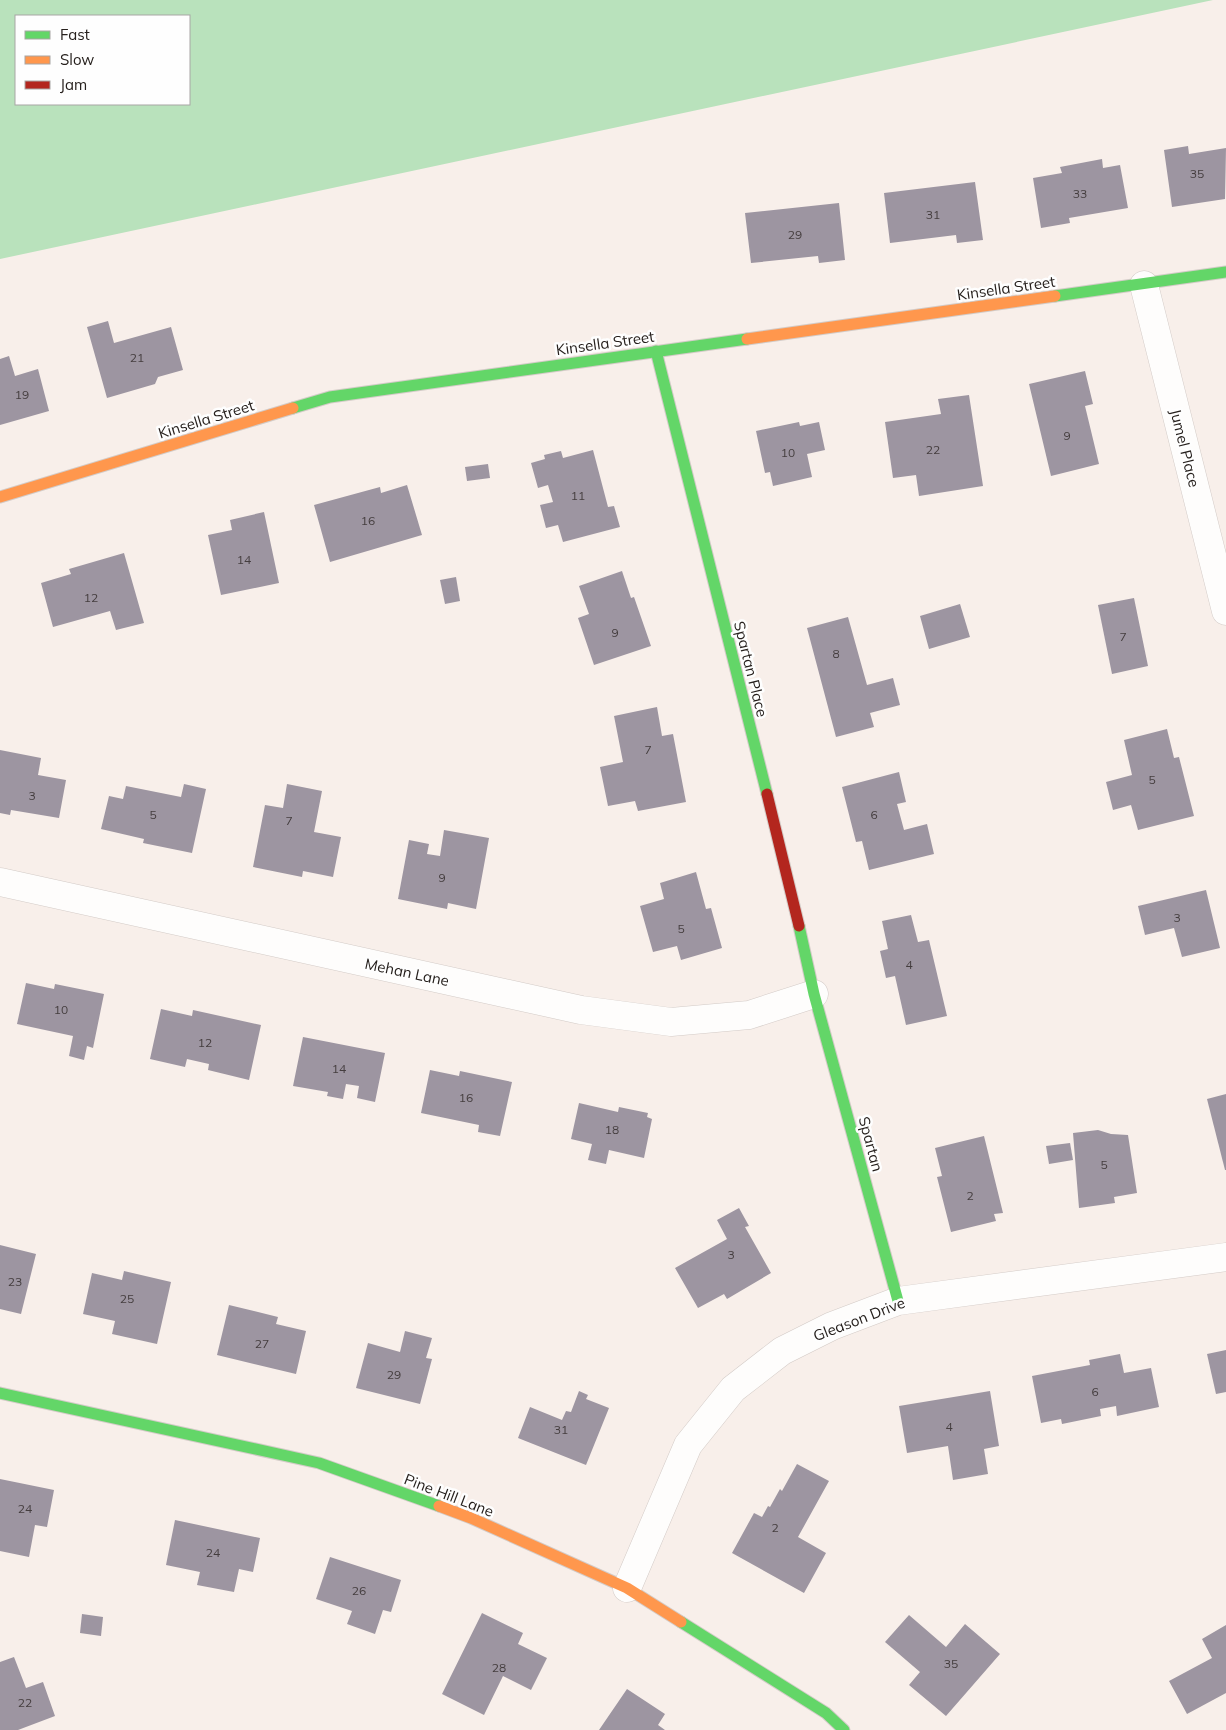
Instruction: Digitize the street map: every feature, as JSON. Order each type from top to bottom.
[{"type":"street","name":"Kinsella Street","points":[[0,497],[330,397],[1144,285],[1226,272]]},
{"type":"street","name":"Jumel Place","points":[[1144,285],[1226,611]]},
{"type":"street","name":"Spartan Place","points":[[656,351],[785,866],[814,994]]},
{"type":"street","name":"Mehan Lane","points":[[0,882],[581,1010],[671,1022],[749,1015],[814,994]]},
{"type":"street","name":"Spartan","points":[[814,994],[898,1301]]},
{"type":"street","name":"Gleason Drive","points":[[627,1588],[688,1445],[733,1389],[782,1351],[832,1326],[898,1301],[1226,1257]]},
{"type":"street","name":"Pine Hill Lane","points":[[0,1393],[319,1463],[470,1518],[627,1588],[826,1713],[844,1730]]},
{"type":"green space","points":[[0,0],[1213,0],[0,259]]},
{"type":"building","points":[[1188,146],[1189,154],[1226,148],[1225,199],[1172,207],[1164,150]]},
{"type":"building","points":[[1102,159],[1103,168],[1120,165],[1128,208],[1069,218],[1070,223],[1041,228],[1033,178],[1062,173],[1060,167]]},
{"type":"building","points":[[975,182],[983,240],[957,243],[956,235],[890,243],[884,193]]},
{"type":"building","points":[[839,203],[845,260],[819,263],[818,256],[751,263],[745,213]]},
{"type":"building","points":[[108,321],[114,343],[171,327],[183,370],[158,377],[155,384],[107,398],[87,327]]},
{"type":"building","points":[[9,356],[15,376],[38,369],[49,411],[0,425],[0,359]]},
{"type":"building","points":[[1085,371],[1093,404],[1085,406],[1099,464],[1051,476],[1029,384]]},
{"type":"building","points":[[969,395],[983,486],[919,496],[916,475],[893,478],[885,422],[941,414],[938,399]]},
{"type":"building","points":[[799,422],[800,426],[819,422],[825,450],[807,454],[812,477],[773,486],[770,472],[765,473],[756,431]]},
{"type":"building","points":[[593,450],[608,507],[614,506],[620,527],[563,542],[558,525],[546,528],[540,505],[553,502],[548,485],[538,488],[531,463],[545,459],[544,455],[561,451],[563,458]]},
{"type":"building","points":[[488,464],[490,478],[467,481],[465,467]]},
{"type":"building","points":[[407,485],[422,535],[330,562],[314,505],[380,487],[381,493]]},
{"type":"building","points":[[264,512],[279,583],[221,595],[208,535],[232,530],[230,520]]},
{"type":"building","points":[[124,553],[144,623],[116,630],[110,611],[53,627],[41,583],[71,574],[69,569]]},
{"type":"building","points":[[622,571],[631,598],[634,597],[651,646],[594,665],[578,618],[589,614],[579,586]]},
{"type":"building","points":[[456,577],[460,601],[445,604],[440,580]]},
{"type":"building","points":[[1134,598],[1148,666],[1112,674],[1098,605]]},
{"type":"building","points":[[960,604],[970,637],[929,649],[920,616]]},
{"type":"building","points":[[848,617],[867,685],[893,678],[900,705],[870,713],[874,727],[836,737],[807,628]]},
{"type":"building","points":[[657,707],[662,736],[673,734],[686,802],[638,811],[635,801],[608,806],[600,767],[623,762],[614,716]]},
{"type":"building","points":[[1167,729],[1174,758],[1179,757],[1194,816],[1138,830],[1131,805],[1113,810],[1106,782],[1132,775],[1124,740]]},
{"type":"building","points":[[0,750],[41,758],[38,775],[66,780],[59,818],[11,810],[10,815],[0,813]]},
{"type":"building","points":[[899,772],[906,802],[897,804],[904,830],[927,824],[934,854],[869,870],[862,841],[856,842],[842,787]]},
{"type":"building","points":[[184,784],[206,789],[192,853],[143,843],[144,839],[101,829],[109,796],[123,799],[126,786],[181,797]]},
{"type":"building","points":[[287,784],[322,791],[314,832],[341,837],[333,877],[303,871],[302,877],[253,867],[265,805],[283,808]]},
{"type":"building","points":[[444,830],[489,838],[476,909],[448,903],[447,909],[398,899],[409,840],[429,844],[427,854],[440,856]]},
{"type":"building","points":[[696,872],[706,909],[711,908],[722,948],[681,960],[677,946],[653,952],[640,906],[664,899],[660,883]]},
{"type":"building","points":[[1206,890],[1220,948],[1182,957],[1174,928],[1145,935],[1138,906]]},
{"type":"building","points":[[911,915],[918,942],[929,940],[947,1016],[906,1025],[895,976],[886,978],[880,951],[888,949],[882,921]]},
{"type":"building","points":[[26,983],[54,989],[55,984],[104,994],[93,1048],[87,1046],[84,1060],[69,1056],[73,1036],[17,1024]]},
{"type":"building","points":[[161,1009],[192,1016],[193,1010],[261,1025],[249,1080],[208,1070],[209,1064],[187,1059],[185,1067],[150,1059]]},
{"type":"building","points":[[303,1037],[385,1053],[375,1102],[357,1098],[359,1086],[346,1084],[343,1099],[327,1096],[328,1092],[293,1086]]},
{"type":"building","points":[[430,1070],[459,1076],[460,1071],[512,1082],[500,1136],[478,1132],[479,1125],[421,1113]]},
{"type":"building","points":[[1226,1094],[1226,1170],[1225,1170],[1207,1099]]},
{"type":"building","points":[[579,1103],[618,1112],[619,1107],[648,1113],[647,1117],[652,1119],[644,1158],[609,1150],[606,1164],[588,1160],[592,1144],[571,1139]]},
{"type":"building","points":[[1098,1130],[1111,1134],[1128,1135],[1137,1193],[1114,1197],[1115,1203],[1079,1208],[1073,1133]]},
{"type":"building","points":[[984,1136],[1003,1213],[994,1214],[996,1221],[951,1232],[937,1177],[942,1176],[935,1148]]},
{"type":"building","points":[[1070,1143],[1073,1160],[1049,1164],[1046,1146]]},
{"type":"building","points":[[739,1208],[749,1226],[745,1227],[771,1273],[727,1299],[724,1294],[698,1308],[675,1268],[727,1239],[717,1220]]},
{"type":"building","points":[[0,1245],[36,1254],[21,1314],[0,1309]]},
{"type":"building","points":[[124,1271],[171,1282],[157,1344],[112,1334],[115,1321],[83,1314],[92,1273],[122,1280]]},
{"type":"building","points":[[229,1305],[278,1317],[276,1324],[306,1331],[296,1374],[217,1355]]},
{"type":"building","points":[[405,1331],[432,1338],[426,1358],[432,1359],[420,1404],[356,1388],[368,1343],[400,1352]]},
{"type":"building","points":[[1226,1350],[1226,1392],[1216,1394],[1207,1354]]},
{"type":"building","points":[[1120,1354],[1124,1373],[1151,1368],[1159,1407],[1117,1416],[1116,1406],[1100,1409],[1101,1416],[1062,1424],[1061,1419],[1041,1423],[1032,1376],[1090,1365],[1089,1360]]},
{"type":"building","points":[[579,1391],[588,1395],[586,1399],[609,1408],[586,1465],[518,1438],[530,1407],[562,1420],[566,1411],[571,1412]]},
{"type":"building","points":[[990,1391],[999,1446],[984,1449],[988,1474],[953,1480],[948,1446],[907,1453],[899,1406]]},
{"type":"building","points":[[797,1464],[829,1481],[798,1537],[826,1553],[804,1593],[732,1553],[754,1513],[762,1517],[780,1489],[782,1491]]},
{"type":"building","points":[[0,1479],[54,1490],[47,1527],[35,1525],[29,1557],[0,1551]]},
{"type":"building","points":[[175,1520],[260,1538],[253,1572],[239,1569],[234,1592],[197,1585],[200,1572],[166,1565]]},
{"type":"building","points":[[330,1557],[401,1580],[391,1612],[383,1610],[375,1634],[347,1624],[352,1611],[316,1599]]},
{"type":"building","points":[[482,1613],[523,1633],[518,1644],[547,1658],[531,1690],[503,1676],[484,1715],[442,1694]]},
{"type":"building","points":[[82,1614],[103,1617],[101,1636],[80,1633]]},
{"type":"building","points":[[909,1615],[946,1647],[965,1624],[1000,1654],[946,1716],[909,1685],[920,1672],[885,1642]]},
{"type":"building","points":[[1226,1625],[1226,1693],[1187,1714],[1169,1681],[1212,1658],[1202,1639]]},
{"type":"building","points":[[14,1657],[26,1688],[43,1682],[55,1716],[18,1730],[0,1730],[0,1662]]},
{"type":"building","points":[[627,1689],[665,1714],[658,1725],[665,1730],[599,1730]]},
{"type":"traffic: fast","points":[[1055,296],[1226,272]]},
{"type":"traffic: fast","points":[[293,408],[330,397],[747,339]]},
{"type":"traffic: fast","points":[[656,351],[767,794]]},
{"type":"traffic: fast","points":[[799,926],[814,994],[898,1301]]},
{"type":"traffic: fast","points":[[0,1393],[319,1463],[439,1506]]},
{"type":"traffic: fast","points":[[681,1622],[826,1713],[844,1730]]},
{"type":"traffic: slow","points":[[747,339],[1055,296]]},
{"type":"traffic: slow","points":[[0,497],[293,408]]},
{"type":"traffic: slow","points":[[439,1506],[471,1518],[627,1588],[681,1622]]},
{"type":"traffic: jam","points":[[767,794],[799,926]]}]
